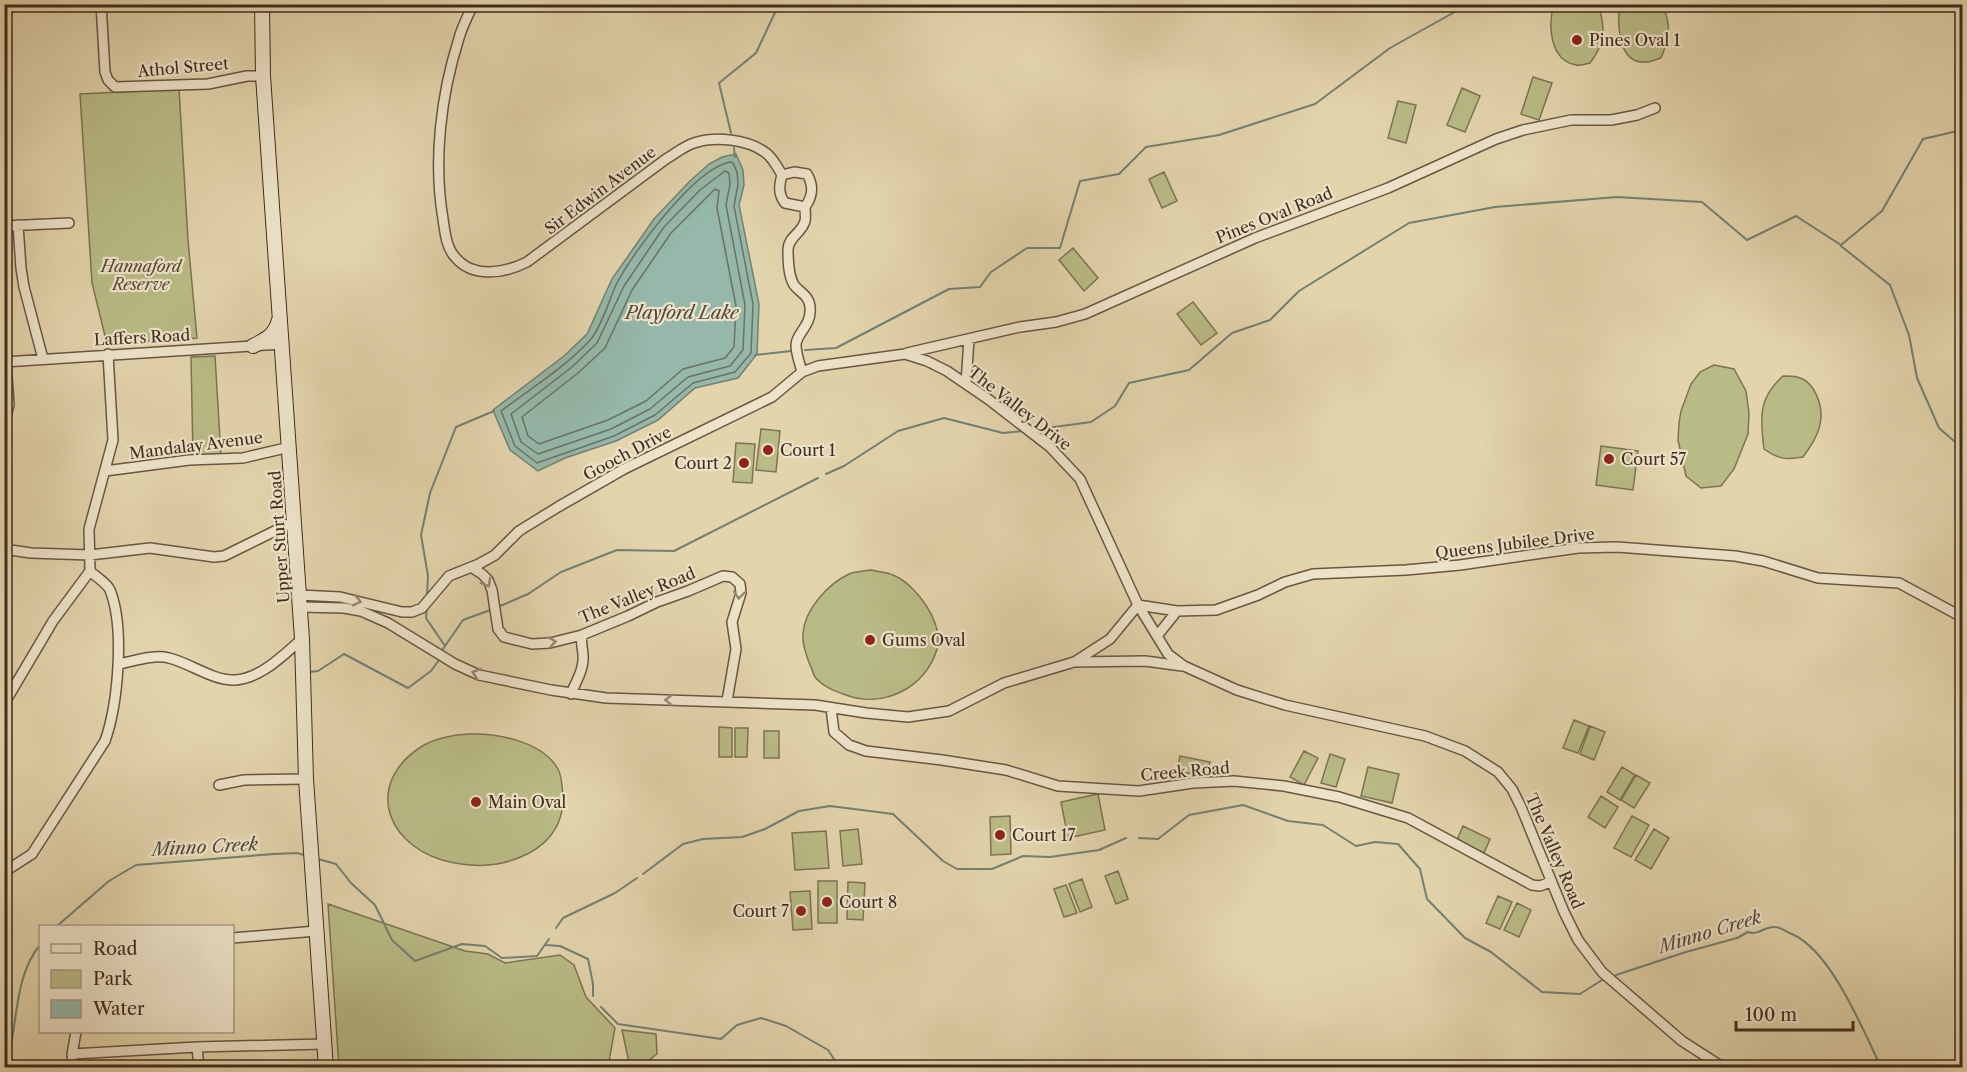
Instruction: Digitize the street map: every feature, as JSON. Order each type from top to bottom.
[{"type":"main road","name":"Upper Sturt Road","points":[[262,4],[263,76],[290,447],[302,639],[306,779],[326,1068]]},
{"type":"main road","points":[[253,346],[269,338],[277,329],[280,318]]},
{"type":"street","name":"Athol Street","points":[[101,4],[105,72],[108,80],[115,87],[208,84],[247,76],[263,76]]},
{"type":"street","name":"Sir Edwin Avenue","points":[[473,4],[459,38],[450,71],[438,154],[438,190],[446,241],[454,257],[465,266],[474,270],[493,272],[513,269],[527,262],[666,159],[694,143],[706,140],[731,140],[752,144],[767,154],[782,175]]},
{"type":"street","name":"Pines Oval Road","points":[[905,354],[1085,314],[1255,237],[1388,188],[1496,139],[1523,130],[1571,120],[1613,120],[1655,108]]},
{"type":"street","points":[[802,372],[796,345],[807,326],[810,304],[805,293],[795,286],[791,276],[788,265],[788,246],[806,221],[805,207],[812,192],[812,183],[807,174],[794,172],[782,175],[779,184],[780,196],[785,203],[805,207]]},
{"type":"street","points":[[4,226],[69,222]]},
{"type":"street","points":[[18,225],[24,287],[43,359]]},
{"type":"street","points":[[966,383],[969,339]]},
{"type":"street","name":"Laffers Road","points":[[5,362],[282,344]]},
{"type":"street","points":[[4,704],[53,621],[90,571],[89,530],[112,440],[108,354]]},
{"type":"street","name":"The Valley Drive","points":[[802,372],[818,366],[905,354],[927,361],[966,383],[1050,447],[1080,478],[1138,605]]},
{"type":"street","points":[[4,424],[9,405],[5,362]]},
{"type":"street","name":"Gooch Drive","points":[[299,601],[340,597],[390,610],[412,612],[422,608],[449,576],[495,555],[519,531],[624,469],[772,397],[802,372]]},
{"type":"street","name":"Mandalay Avenue","points":[[105,471],[189,460],[243,458],[290,447]]},
{"type":"street","points":[[4,549],[31,554],[90,555],[150,548],[214,557],[224,556],[293,522]]},
{"type":"street","name":"Queens Jubilee Drive","points":[[1138,605],[1177,612],[1216,610],[1258,595],[1285,582],[1313,574],[1406,570],[1460,565],[1578,548],[1617,547],[1735,556],[1763,561],[1818,578],[1899,583],[1962,617]]},
{"type":"street","name":"The Valley Road","points":[[471,567],[488,580],[492,590],[498,629],[504,637],[532,644],[550,643],[582,635],[723,576],[732,577],[740,584],[741,593],[732,621],[736,649],[727,701]]},
{"type":"street","points":[[6,866],[32,854],[105,741],[109,729],[118,664],[116,618],[110,588],[90,571]]},
{"type":"street","name":"The Valley Road","points":[[299,601],[361,611],[388,623],[455,664],[479,675],[572,694],[634,699],[808,704],[908,717],[949,711],[1004,683],[1074,662],[1110,639],[1138,605],[1168,654],[1184,666],[1237,690],[1285,705],[1425,736],[1465,751],[1498,772],[1512,789],[1550,882],[1578,940],[1602,972],[1682,1041],[1724,1068]]},
{"type":"street","points":[[1157,636],[1177,612]]},
{"type":"street","points":[[572,694],[583,666],[583,653],[580,646],[582,635]]},
{"type":"street","points":[[118,664],[146,658],[168,657],[214,675],[235,680],[269,667],[302,639]]},
{"type":"street","name":"The Valley Road","points":[[1074,662],[1145,661],[1184,666]]},
{"type":"street","name":"Creek Road","points":[[831,708],[834,732],[849,745],[866,752],[1006,770],[1058,786],[1139,791],[1193,783],[1234,781],[1284,786],[1339,797],[1408,818],[1532,885],[1540,886],[1550,882]]},
{"type":"street","points":[[219,785],[244,780],[306,779]]},
{"type":"street","points":[[234,938],[316,931]]},
{"type":"street","points":[[73,1068],[72,1054],[76,1033]]},
{"type":"street","points":[[72,1054],[197,1047],[324,1044]]},
{"type":"street","points":[[197,1047],[198,1068]]},
{"type":"green space","name":"Pines Oval 1","points":[[1554,4],[1598,5],[1603,35],[1599,49],[1590,63],[1578,65],[1567,62],[1560,56],[1551,31]]},
{"type":"green space","points":[[1619,5],[1663,5],[1668,32],[1661,58],[1647,62],[1637,61],[1630,57],[1621,42]]},
{"type":"green space","points":[[1533,77],[1552,83],[1539,120],[1521,114]]},
{"type":"green space","points":[[1462,88],[1480,96],[1465,132],[1447,125]]},
{"type":"green space","name":"Hannaford Reserve","points":[[179,89],[188,240],[197,338],[107,344],[92,283],[80,94]]},
{"type":"green space","points":[[1398,101],[1416,105],[1406,143],[1388,138]]},
{"type":"green space","points":[[1164,172],[1177,201],[1162,208],[1149,179]]},
{"type":"green space","points":[[1073,248],[1098,278],[1084,291],[1059,260]]},
{"type":"green space","points":[[1193,302],[1217,333],[1201,345],[1177,314]]},
{"type":"green space","points":[[215,356],[221,456],[193,457],[191,357]]},
{"type":"green space","points":[[1714,365],[1734,369],[1746,391],[1749,413],[1748,434],[1734,469],[1721,486],[1701,488],[1686,476],[1678,440],[1679,423],[1691,384],[1700,372]]},
{"type":"green space","points":[[1783,376],[1803,379],[1809,384],[1817,396],[1821,410],[1819,428],[1803,457],[1782,458],[1764,449],[1762,418],[1765,401],[1769,392]]},
{"type":"green space","name":"Court 1","points":[[761,429],[780,431],[776,472],[756,470]]},
{"type":"green space","name":"Court 2","points":[[736,443],[755,444],[752,483],[733,482]]},
{"type":"green space","points":[[1601,446],[1638,451],[1633,490],[1596,485]]},
{"type":"green space","name":"Gums Oval","points":[[871,570],[893,575],[911,587],[932,617],[938,639],[937,649],[931,662],[913,684],[889,697],[860,699],[829,688],[815,677],[804,646],[804,625],[812,607],[833,584],[849,574]]},
{"type":"green space","points":[[1574,720],[1589,726],[1578,753],[1563,748]]},
{"type":"green space","points":[[1590,726],[1605,732],[1594,760],[1580,754]]},
{"type":"green space","points":[[719,727],[732,728],[732,757],[719,757]]},
{"type":"green space","points":[[735,728],[748,728],[747,757],[735,757]]},
{"type":"green space","points":[[764,731],[779,731],[779,758],[764,758]]},
{"type":"green space","name":"Main Oval","points":[[468,734],[505,737],[530,745],[551,759],[558,769],[563,796],[558,823],[544,842],[523,856],[490,865],[449,862],[422,851],[406,839],[395,824],[389,808],[388,792],[394,775],[406,759],[424,745],[445,737]]},
{"type":"green space","points":[[1304,751],[1318,758],[1304,785],[1290,777]]},
{"type":"green space","points":[[1330,754],[1345,759],[1336,787],[1321,783]]},
{"type":"green space","points":[[1180,756],[1210,762],[1206,777],[1177,771]]},
{"type":"green space","points":[[1368,767],[1399,774],[1392,803],[1361,796]]},
{"type":"green space","points":[[1622,767],[1635,775],[1620,800],[1607,792]]},
{"type":"green space","points":[[1636,775],[1650,783],[1634,808],[1621,800]]},
{"type":"green space","points":[[1098,794],[1105,830],[1068,838],[1061,802]]},
{"type":"green space","points":[[1601,796],[1618,807],[1605,828],[1588,817]]},
{"type":"green space","name":"Court 17","points":[[1010,816],[1011,854],[991,855],[990,817]]},
{"type":"green space","points":[[1632,816],[1649,825],[1631,857],[1614,848]]},
{"type":"green space","points":[[1463,826],[1490,839],[1484,853],[1457,840]]},
{"type":"green space","points":[[858,829],[862,864],[843,866],[840,831]]},
{"type":"green space","points":[[1654,829],[1669,838],[1651,869],[1635,860]]},
{"type":"green space","points":[[826,831],[829,868],[795,870],[792,833]]},
{"type":"green space","points":[[1118,871],[1128,899],[1116,904],[1105,876]]},
{"type":"green space","points":[[1082,879],[1092,907],[1080,912],[1069,884]]},
{"type":"green space","name":"Court 8","points":[[818,881],[837,881],[837,923],[818,923]]},
{"type":"green space","points":[[848,882],[865,883],[863,920],[847,919]]},
{"type":"green space","points":[[1066,885],[1077,913],[1064,917],[1054,889]]},
{"type":"green space","name":"Court 7","points":[[810,891],[812,929],[793,930],[790,892]]},
{"type":"green space","points":[[1498,896],[1512,902],[1500,929],[1486,923]]},
{"type":"green space","points":[[1517,903],[1531,910],[1519,937],[1504,930]]},
{"type":"green space","points":[[328,904],[465,951],[488,954],[505,963],[560,955],[574,965],[586,997],[615,1028],[608,1067],[339,1067]]},
{"type":"green space","points":[[622,1030],[656,1034],[657,1054],[640,1067],[630,1067]]},
{"type":"water","name":"Playford Lake","points":[[736,154],[743,170],[744,185],[739,205],[759,304],[757,354],[738,378],[695,388],[658,420],[616,441],[565,458],[538,471],[510,450],[493,410],[564,356],[587,334],[612,279],[654,219],[709,164],[722,157]]},
{"type":"waterway","points":[[731,133],[719,83],[756,53],[779,4]]},
{"type":"waterway","points":[[805,350],[836,348],[949,289],[980,287],[991,272],[1027,248],[1060,248],[1080,181],[1119,174],[1146,147],[1219,135],[1315,104],[1390,48],[1469,4]]},
{"type":"waterway","points":[[1032,430],[1091,422],[1115,406],[1129,383],[1189,370],[1232,333],[1270,320],[1299,291],[1409,223],[1495,207],[1617,197],[1702,202],[1747,240],[1796,216],[1841,245],[1882,211],[1923,139],[1962,130]]},
{"type":"waterway","points":[[734,148],[735,157]]},
{"type":"waterway","points":[[1841,246],[1890,285],[1909,335],[1917,378],[1939,428],[1954,441]]},
{"type":"waterway","points":[[755,355],[791,351]]},
{"type":"waterway","points":[[427,595],[428,576],[421,535],[430,493],[456,427],[494,411]]},
{"type":"waterway","points":[[826,474],[844,466],[898,431],[944,418],[1003,433],[1023,431]]},
{"type":"waterway","points":[[498,607],[528,594],[561,572],[617,550],[674,551],[818,478]]},
{"type":"waterway","points":[[427,608],[426,618],[445,646],[443,649]]},
{"type":"waterway","points":[[445,646],[463,620],[493,609]]},
{"type":"waterway","points":[[309,672],[318,671],[344,654],[408,688],[431,671],[439,660]]},
{"type":"waterway","name":"Minno Creek","points":[[1139,838],[1158,839],[1189,815],[1243,805],[1288,821],[1323,825],[1356,846],[1375,842],[1398,844],[1420,869],[1427,899],[1465,938],[1491,952],[1542,992],[1580,994],[1602,980]]},
{"type":"waterway","name":"Minno Creek","points":[[643,874],[683,844],[703,839],[742,837],[765,829],[799,811],[830,806],[893,814],[943,861],[957,869],[992,869],[1023,856],[1050,857],[1099,850],[1126,838]]},
{"type":"waterway","name":"Minno Creek","points":[[58,925],[109,881],[136,865],[274,854],[304,855]]},
{"type":"waterway","name":"Minno Creek","points":[[318,859],[336,864],[351,883],[375,905],[392,940],[415,961],[462,944],[485,946],[502,958],[537,956],[549,939]]},
{"type":"waterway","name":"Minno Creek","points":[[556,928],[563,918],[615,893],[637,878]]},
{"type":"waterway","name":"Minno Creek","points":[[1616,975],[1737,938],[1748,932],[1755,933],[1771,927],[1779,928],[1806,943],[1820,956],[1844,992],[1880,1065],[1884,1068]]},
{"type":"waterway","points":[[545,945],[560,946],[588,959],[593,996]]},
{"type":"waterway","name":"Minno Creek","points":[[6,1068],[25,972],[39,946]]},
{"type":"waterway","points":[[601,1007],[618,1024],[721,1039],[737,1025],[761,1018],[786,1026],[828,1050],[840,1068]]},
{"type":"place","name":"Pines Oval 1","points":[[1577,40]]},
{"type":"place","name":"Court 1","points":[[768,450]]},
{"type":"place","name":"Court 57","points":[[1609,459]]},
{"type":"place","name":"Court 2","points":[[744,463]]},
{"type":"place","name":"Gums Oval","points":[[870,640]]},
{"type":"place","name":"Main Oval","points":[[476,802]]},
{"type":"place","name":"Court 17","points":[[1000,835]]},
{"type":"place","name":"Court 8","points":[[827,902]]},
{"type":"place","name":"Court 7","points":[[801,911]]}]
